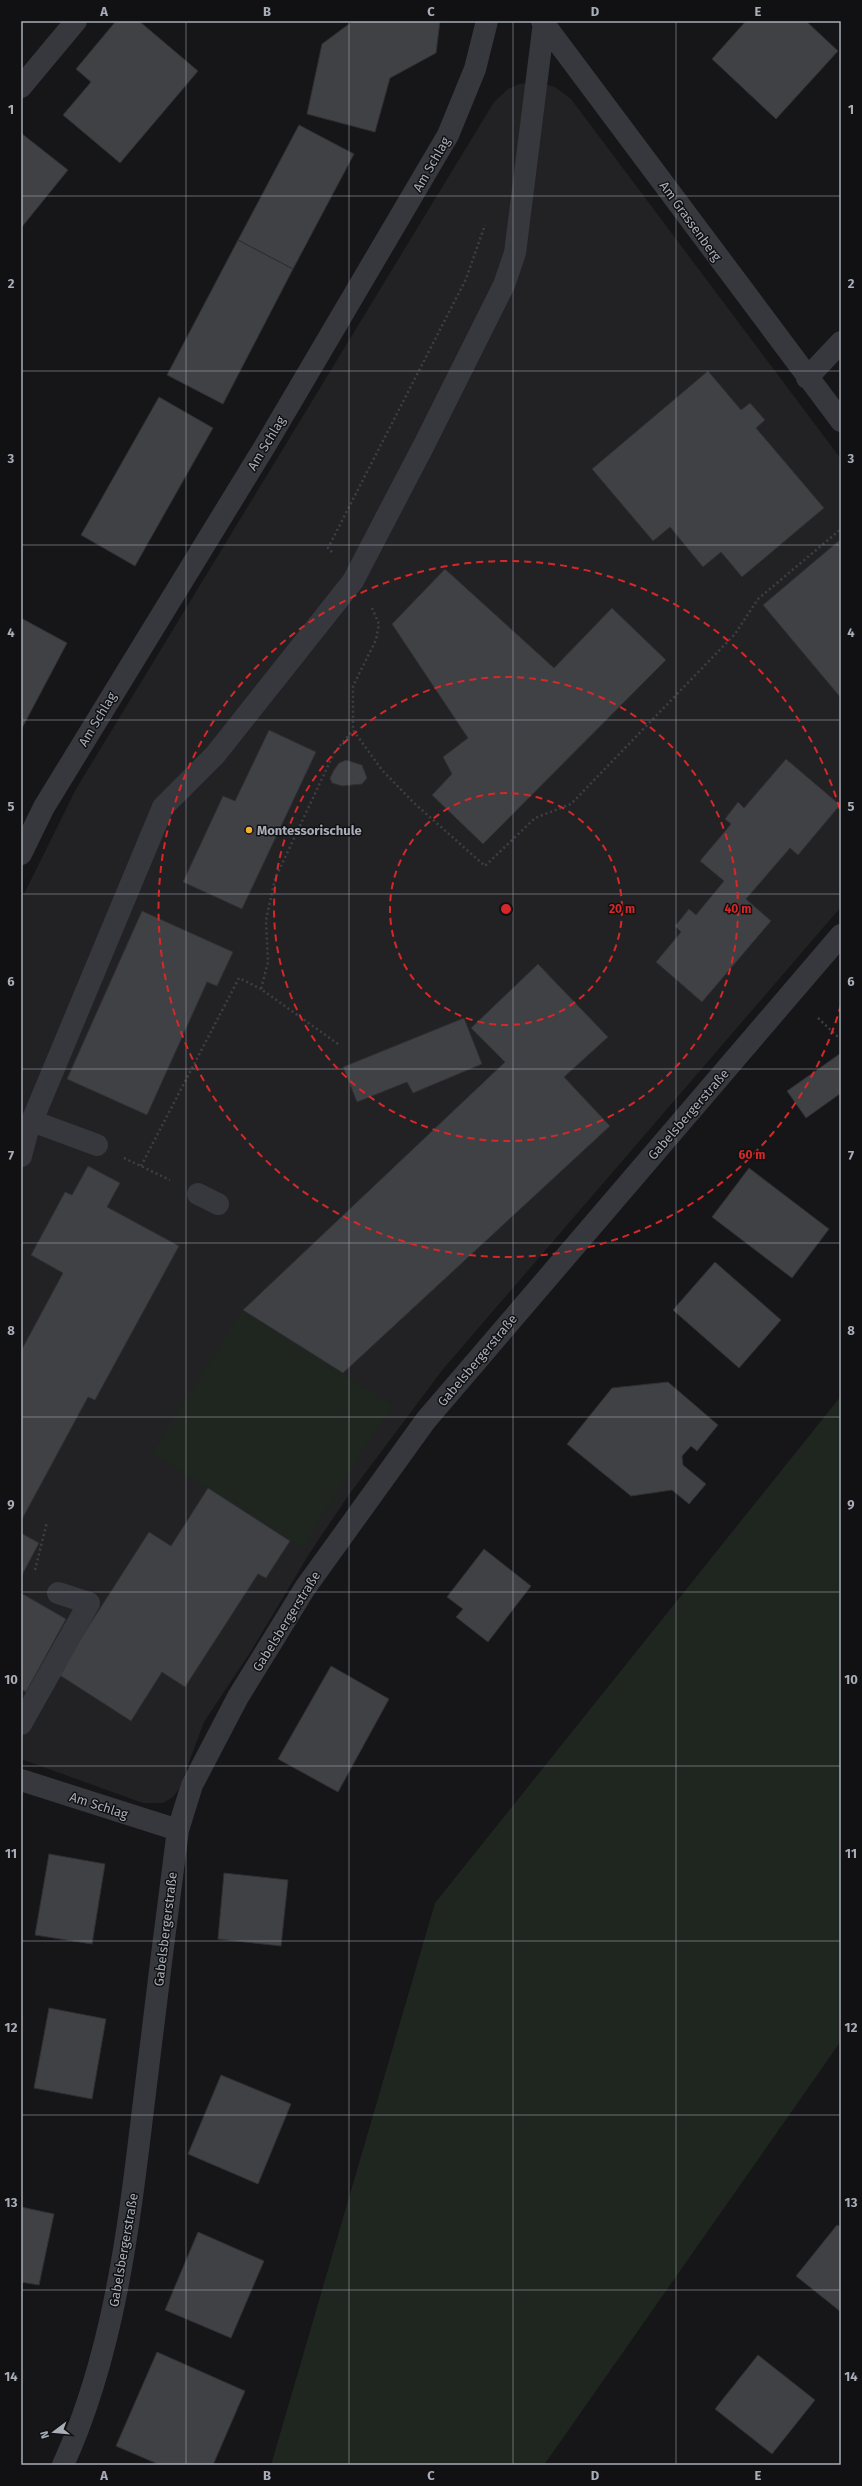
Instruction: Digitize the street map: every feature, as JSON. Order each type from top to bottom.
[{"type":"street","points":[[21,87],[76,21]]},
{"type":"street","name":"Am Schlag","points":[[21,854],[44,807],[265,446],[448,135],[475,69],[487,21]]},
{"type":"street","points":[[21,1156],[32,1121],[163,807],[215,755],[353,581],[504,284],[515,253],[543,21]]},
{"type":"street","name":"Am Grassenberg","points":[[543,21],[807,378],[841,421]]},
{"type":"street","points":[[807,378],[841,342]]},
{"type":"street","name":"Gabelsbergerstraße","points":[[63,2465],[92,2391],[112,2317],[132,2200],[178,1830],[192,1784],[238,1697],[305,1588],[426,1420],[841,935]]},
{"type":"street","points":[[32,1121],[97,1145]]},
{"type":"street","points":[[198,1194],[218,1204]]},
{"type":"street","points":[[21,1724],[89,1603],[58,1593]]},
{"type":"street","name":"Am Schlag","points":[[21,1780],[178,1830]]},
{"type":"path","points":[[485,223],[466,279],[328,548],[372,607],[379,624],[376,640],[353,686],[353,730],[387,776],[414,803],[485,866],[536,818],[571,804],[735,634],[758,599],[841,529]]},
{"type":"path","points":[[260,989],[268,962],[266,920],[275,878],[334,753],[353,730]]},
{"type":"path","points":[[141,1166],[239,978],[260,989],[338,1044]]},
{"type":"path","points":[[818,1018],[837,1036],[841,1036]]},
{"type":"path","points":[[97,1145],[198,1194]]},
{"type":"path","points":[[47,1522],[34,1574],[58,1593]]},
{"type":"shaded area","points":[[538,82],[555,87],[571,99],[841,459],[841,907],[444,1368],[348,1496],[309,1554],[251,1651],[204,1722],[179,1789],[173,1797],[163,1803],[143,1803],[21,1759],[21,900],[76,789],[494,102],[508,89],[519,84]]},
{"type":"shaded area","points":[[243,1310],[392,1405],[302,1548],[152,1453]]},
{"type":"shaded area","points":[[841,1396],[841,2041],[544,2465],[271,2465],[435,1903]]},
{"type":"building","points":[[116,21],[139,21],[198,71],[120,163],[63,115],[91,82],[76,69]]},
{"type":"building","points":[[353,21],[440,21],[436,53],[390,78],[375,132],[307,114],[322,44]]},
{"type":"building","points":[[746,21],[806,21],[838,51],[776,119],[712,59]]},
{"type":"building","points":[[299,125],[354,154],[293,269],[238,240]]},
{"type":"building","points":[[21,133],[68,170],[21,228]]},
{"type":"building","points":[[238,240],[293,269],[223,404],[167,375]]},
{"type":"building","points":[[708,371],[741,410],[750,403],[765,420],[756,428],[824,508],[742,577],[721,552],[703,567],[670,527],[653,541],[592,469]]},
{"type":"building","points":[[159,397],[213,428],[135,566],[81,535]]},
{"type":"building","points":[[841,539],[841,698],[763,605]]},
{"type":"building","points":[[445,569],[554,668],[612,608],[666,660],[483,844],[432,795],[452,774],[443,757],[468,738],[392,624]]},
{"type":"building","points":[[21,618],[67,643],[21,730]]},
{"type":"building","points":[[269,730],[316,752],[242,909],[183,882],[223,796],[235,801]]},
{"type":"building","points":[[786,759],[840,805],[798,855],[790,848],[746,899],[771,921],[702,1002],[656,962],[681,932],[675,926],[689,909],[696,915],[724,881],[700,861],[731,824],[725,819],[738,802],[744,808]]},
{"type":"building","points":[[346,760],[362,765],[367,778],[362,784],[342,786],[332,783],[330,778],[334,770],[339,763]]},
{"type":"building","points":[[142,911],[233,952],[217,986],[207,982],[147,1115],[67,1079]]},
{"type":"building","points":[[538,964],[608,1037],[564,1077],[610,1126],[343,1373],[243,1310],[505,1062],[471,1028]]},
{"type":"building","points":[[464,1018],[482,1064],[413,1093],[407,1082],[357,1102],[343,1067]]},
{"type":"building","points":[[841,1053],[841,1093],[806,1118],[787,1091]]},
{"type":"building","points":[[88,1166],[120,1183],[107,1207],[179,1246],[95,1400],[88,1397],[21,1521],[21,1351],[63,1273],[31,1255],[65,1192],[72,1195]]},
{"type":"building","points":[[749,1168],[829,1229],[792,1278],[712,1217]]},
{"type":"building","points":[[715,1262],[781,1320],[739,1368],[673,1310]]},
{"type":"building","points":[[668,1382],[718,1425],[697,1451],[691,1446],[682,1456],[683,1465],[706,1484],[689,1504],[672,1490],[631,1496],[567,1444],[612,1388]]},
{"type":"building","points":[[208,1488],[290,1541],[266,1578],[258,1574],[185,1687],[162,1672],[131,1721],[58,1674],[149,1532],[171,1546]]},
{"type":"building","points":[[21,1533],[39,1543],[21,1577]]},
{"type":"building","points":[[484,1549],[531,1586],[488,1642],[456,1617],[463,1609],[447,1597]]},
{"type":"building","points":[[21,1593],[66,1619],[26,1692],[21,1689]]},
{"type":"building","points":[[331,1666],[389,1699],[338,1792],[278,1759]]},
{"type":"building","points":[[49,1854],[105,1864],[92,1944],[35,1935]]},
{"type":"building","points":[[224,1873],[288,1880],[281,1946],[218,1939]]},
{"type":"building","points":[[49,2008],[106,2019],[92,2099],[34,2088]]},
{"type":"building","points":[[221,2075],[291,2104],[258,2184],[188,2154]]},
{"type":"building","points":[[21,2207],[54,2214],[39,2285],[21,2282]]},
{"type":"building","points":[[837,2225],[841,2227],[841,2312],[796,2276]]},
{"type":"building","points":[[198,2232],[264,2261],[231,2338],[165,2310]]},
{"type":"building","points":[[157,2352],[245,2391],[213,2465],[160,2465],[116,2446]]},
{"type":"building","points":[[758,2355],[815,2400],[772,2454],[715,2409]]},
{"type":"place","name":"Montessorischule","points":[[249,830]]}]
